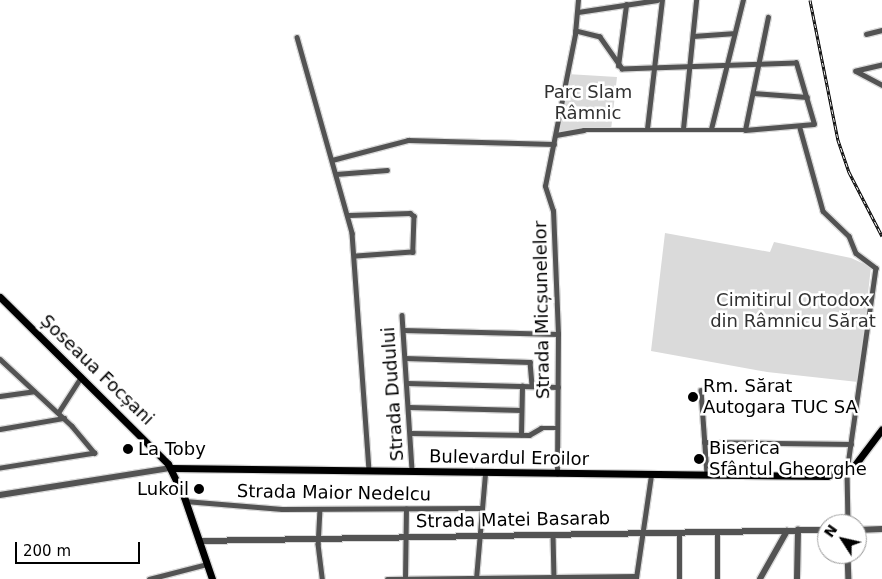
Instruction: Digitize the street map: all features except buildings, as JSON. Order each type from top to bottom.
[{"type":"main road","name":"Șoseaua Focșani","points":[[0,297],[81,375],[171,468],[185,501],[212,579]]},
{"type":"main road","points":[[847,471],[881,431]]},
{"type":"main road","name":"Bulevardul Eroilor","points":[[171,468],[827,476],[847,471]]},
{"type":"street","name":"Strada Micșunelelor","points":[[557,474],[558,334],[553,211],[545,194],[576,32],[578,0]]},
{"type":"street","points":[[578,12],[657,0]]},
{"type":"street","points":[[647,129],[662,0]]},
{"type":"street","points":[[683,129],[696,0]]},
{"type":"street","points":[[711,129],[732,32],[743,0]]},
{"type":"street","points":[[618,66],[626,5]]},
{"type":"street","points":[[745,130],[768,17]]},
{"type":"street","points":[[866,34],[882,30]]},
{"type":"street","points":[[556,135],[647,129],[745,130],[800,128],[812,126],[815,121],[796,64],[690,64],[622,69],[618,66],[597,34],[576,32]]},
{"type":"street","points":[[693,36],[732,32]]},
{"type":"street","points":[[298,37],[349,215],[355,256],[369,470]]},
{"type":"street","points":[[882,66],[856,71],[882,85]]},
{"type":"street","points":[[753,93],[807,98]]},
{"type":"street","points":[[800,128],[821,207],[849,236],[856,253],[873,263],[876,270],[847,471],[848,514]]},
{"type":"street","points":[[332,160],[408,140],[554,144]]},
{"type":"street","points":[[336,174],[387,170]]},
{"type":"street","points":[[349,215],[410,213],[414,216],[413,252],[355,256]]},
{"type":"street","name":"Strada Dudului","points":[[402,315],[412,471]]},
{"type":"street","points":[[403,330],[558,334]]},
{"type":"street","points":[[405,358],[530,362],[532,386]]},
{"type":"street","points":[[0,359],[3,364],[64,418],[93,449],[93,455],[0,468]]},
{"type":"street","points":[[58,413],[81,375]]},
{"type":"street","points":[[407,384],[558,387]]},
{"type":"street","points":[[521,435],[522,386]]},
{"type":"street","points":[[701,390],[707,474]]},
{"type":"street","points":[[0,396],[34,392]]},
{"type":"street","points":[[408,407],[521,410]]},
{"type":"street","points":[[0,429],[64,418]]},
{"type":"street","points":[[410,433],[521,435],[558,428]]},
{"type":"street","points":[[704,442],[851,444]]},
{"type":"street","points":[[0,496],[171,468]]},
{"type":"street","points":[[476,579],[485,473]]},
{"type":"street","points":[[387,579],[636,578],[651,474]]},
{"type":"street","name":"Strada Maior Nedelcu","points":[[185,501],[320,510],[482,508]]},
{"type":"street","points":[[404,579],[407,537],[406,509]]},
{"type":"street","points":[[320,510],[318,540],[322,579]]},
{"type":"street","points":[[867,530],[882,529]]},
{"type":"street","points":[[797,579],[798,530]]},
{"type":"street","name":"Strada Matei Basarab","points":[[199,541],[817,530]]},
{"type":"street","points":[[760,579],[787,531]]},
{"type":"street","points":[[679,533],[679,579]]},
{"type":"street","points":[[717,533],[717,579]]},
{"type":"street","points":[[553,534],[554,578]]},
{"type":"street","points":[[150,579],[207,564]]},
{"type":"street","points":[[848,564],[848,579]]},
{"type":"green space","name":"Parc Slam Râmnic","points":[[567,74],[617,77],[611,130],[556,135]]},
{"type":"green space","name":"Cimitirul Ortodox din Râmnicu Sărat","points":[[665,233],[770,252],[774,242],[851,258],[871,267],[858,382],[767,372],[651,351]]},
{"type":"railway","points":[[810,0],[838,140],[849,172],[882,236]]},
{"type":"place","name":"Rm. Sărat Autogara TUC SA","points":[[693,397]]},
{"type":"place","name":"La Toby","points":[[128,449]]},
{"type":"place","name":"Biserica Sfântul Gheorghe","points":[[699,459]]},
{"type":"place","name":"Lukoil","points":[[199,489]]}]
